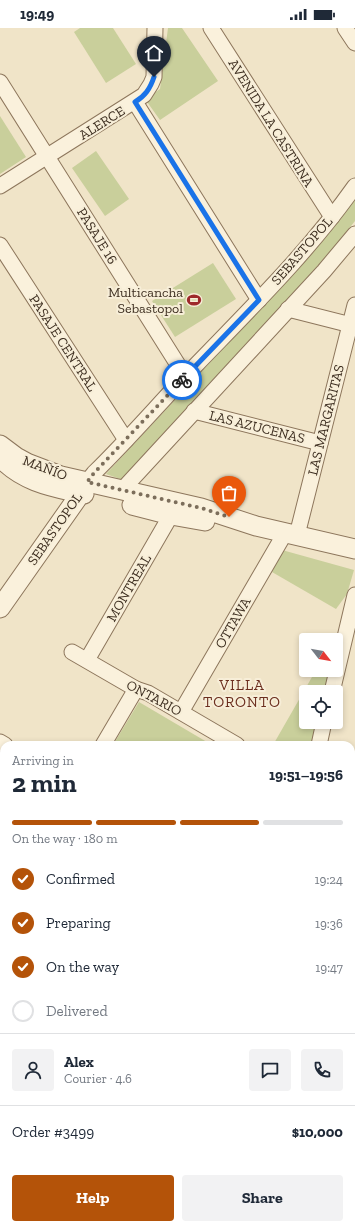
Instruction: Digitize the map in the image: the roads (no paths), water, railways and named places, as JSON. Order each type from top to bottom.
[{"type":"street","name":"ALERCE","points":[[0,186],[135,102],[148,91],[154,77],[155,28]]},
{"type":"street","name":"AVENIDA LA CASTRINA","points":[[211,28],[332,217]]},
{"type":"street","points":[[345,28],[355,43]]},
{"type":"street","name":"PASAJE 16","points":[[0,82],[185,376]]},
{"type":"street","points":[[135,102],[259,300]]},
{"type":"street","name":"SEBASTOPOL","points":[[0,608],[94,473],[259,300],[332,217],[355,186]]},
{"type":"street","name":"SEBASTOPOL","points":[[122,490],[324,271],[355,234]]},
{"type":"street","name":"PASAJE CENTRAL","points":[[0,245],[126,440]]},
{"type":"street","name":"LAS MARGARITAS","points":[[291,534],[320,443],[352,326],[355,305]]},
{"type":"street","points":[[288,310],[352,326]]},
{"type":"street","name":"LAS AZUCENAS","points":[[194,412],[320,443]]},
{"type":"street","name":"MAÑÍO","points":[[0,445],[27,463],[61,476],[83,488],[171,515],[231,526],[256,526]]},
{"type":"street","name":"MAÑÍO","points":[[0,457],[12,469],[30,480],[57,488],[122,490],[201,508],[256,526],[355,549]]},
{"type":"street","name":"MONTREAL","points":[[87,660],[171,515]]},
{"type":"street","name":"OTTAWA","points":[[181,712],[291,534]]},
{"type":"street","points":[[334,685],[355,595]]},
{"type":"street","name":"ONTARIO","points":[[72,652],[136,689],[148,693],[227,741]]},
{"type":"street","points":[[105,741],[136,689]]},
{"type":"street","points":[[319,741],[322,729]]},
{"type":"place","name":"Multicancha Sebastopol","points":[[194,300]]},
{"type":"district","name":"VILLA TORONTO","points":[[242,694]]}]
